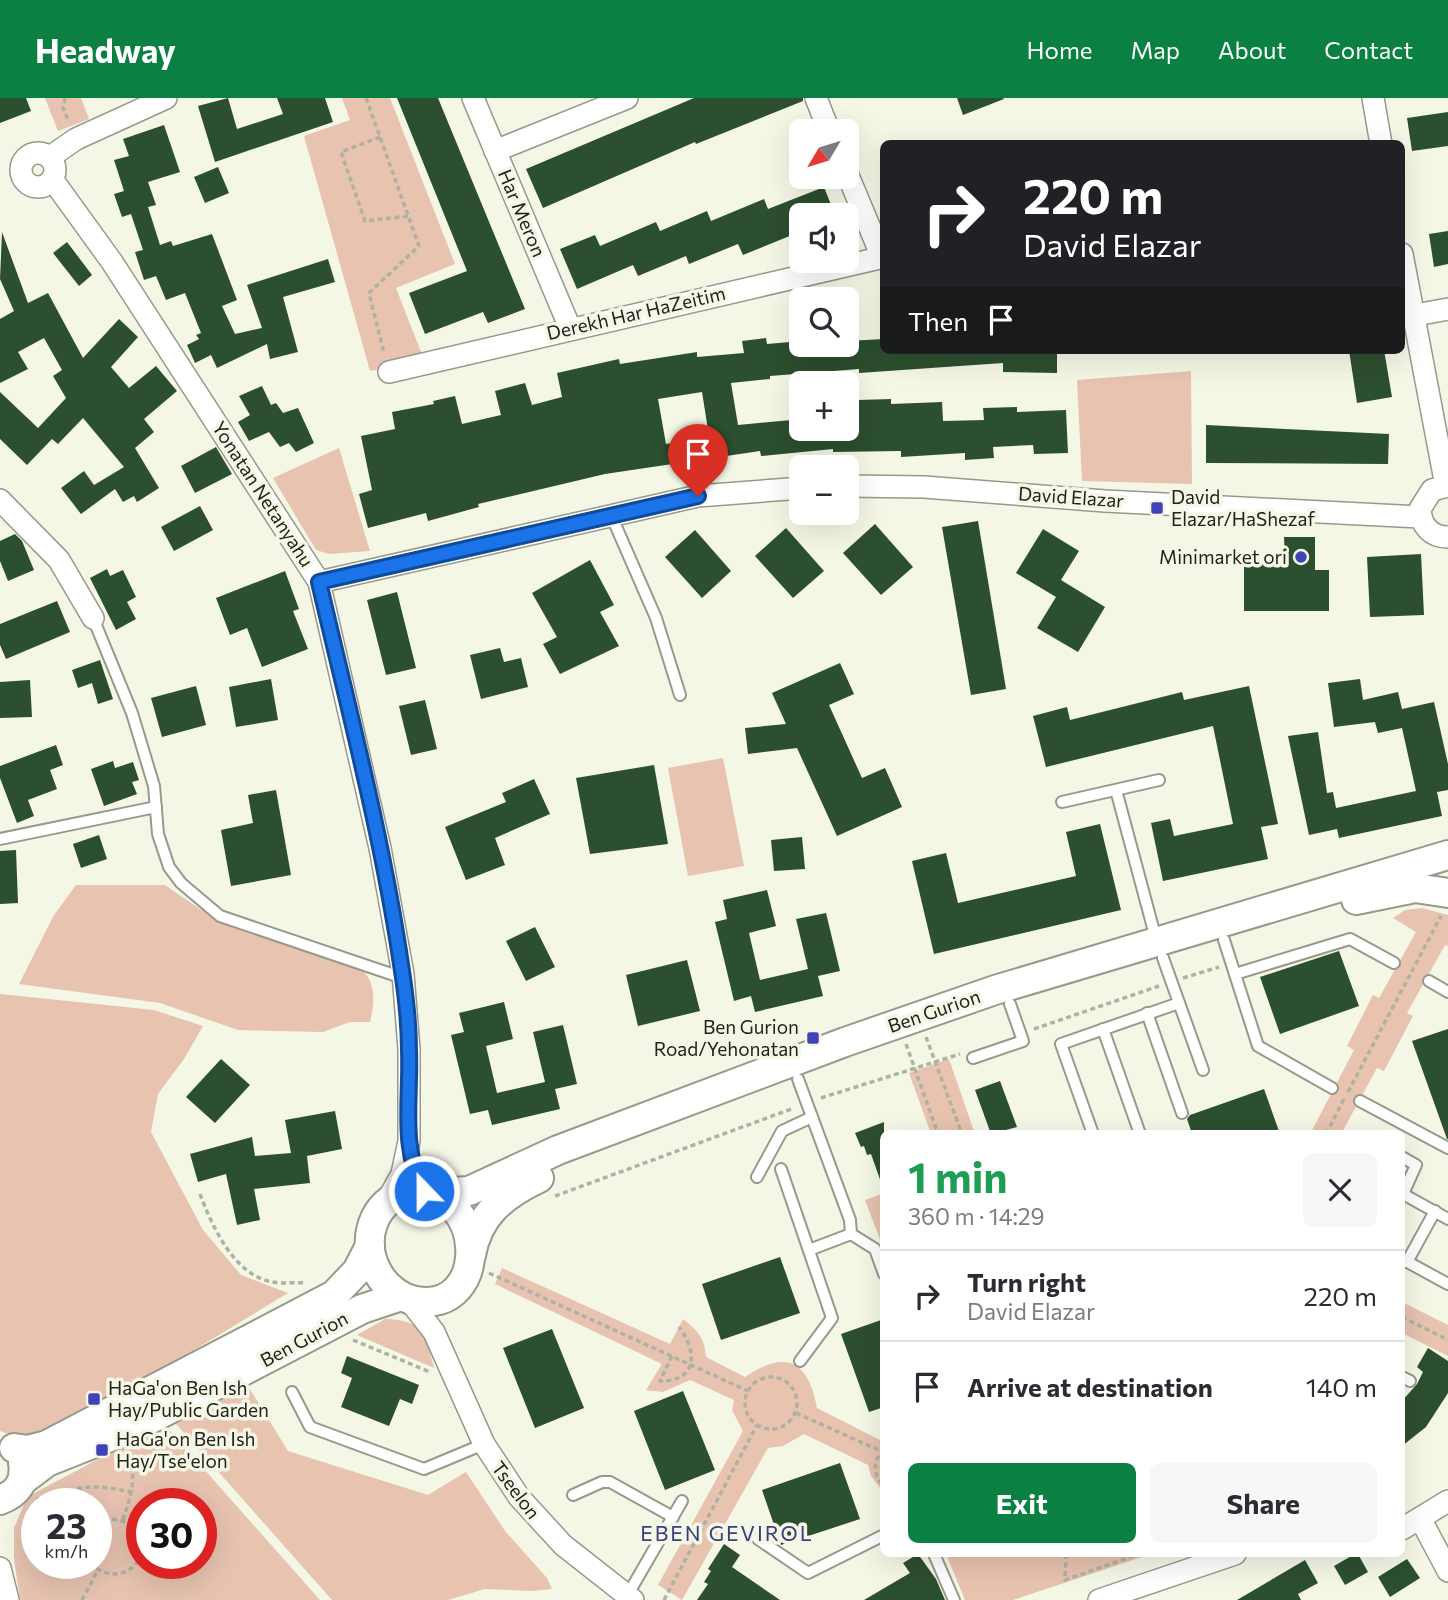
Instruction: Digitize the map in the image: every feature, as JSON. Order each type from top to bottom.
[{"type":"street","points":[[50,158],[76,139],[166,98]]},
{"type":"street","name":"Har Meron","points":[[473,98],[570,328]]},
{"type":"street","points":[[495,151],[627,98]]},
{"type":"street","points":[[816,98],[825,119]]},
{"type":"street","points":[[1373,98],[1380,140]]},
{"type":"street","points":[[33,153],[50,158],[55,168],[52,179],[44,186],[32,186],[10,172],[33,153]]},
{"type":"street","name":"Yonatan Netanyahu","points":[[52,179],[105,252],[319,582],[380,848],[403,978],[409,1049],[409,1141],[412,1165],[428,1192]]},
{"type":"street","points":[[854,189],[880,250]]},
{"type":"street","name":"Derekh Har HaZeitim","points":[[389,372],[880,258]]},
{"type":"street","points":[[1405,268],[1447,486],[1426,495],[1420,517],[1429,531],[1448,537]]},
{"type":"street","points":[[1415,315],[1448,309]]},
{"type":"street","name":"David Elazar","points":[[859,486],[924,487],[1105,501],[1420,517]]},
{"type":"street","points":[[319,582],[698,496],[789,489]]},
{"type":"street","points":[[0,500],[59,560],[93,618]]},
{"type":"street","name":"Ben Gurion","points":[[482,1267],[481,1223],[498,1201],[519,1187],[802,1091],[915,1036],[1010,1004],[1164,960],[1448,855]]},
{"type":"street","name":"Ben Gurion","points":[[428,1192],[469,1191],[558,1150],[855,1038],[1026,980],[1164,960],[1230,959],[1379,893],[1415,888],[1442,904]]},
{"type":"street","name":"Yonatan Netanyahu","points":[[387,1201],[402,1174],[409,1141]]},
{"type":"street","points":[[428,1192],[453,1206],[463,1221],[482,1267],[447,1296],[432,1301],[405,1298],[388,1286],[377,1272],[370,1246],[373,1221],[387,1201],[401,1193],[428,1192]]},
{"type":"street","name":"Ben Gurion","points":[[7,1445],[37,1449],[47,1445],[338,1291],[357,1272],[370,1246]]},
{"type":"street","name":"Tseelon","points":[[442,1348],[442,1316],[447,1296]]},
{"type":"street","name":"Ben Gurion","points":[[13,1490],[47,1462],[118,1434],[362,1309],[405,1298]]},
{"type":"street","name":"Tseelon","points":[[405,1298],[442,1348],[484,1444],[500,1471],[540,1522],[589,1568],[630,1598]]},
{"type":"street","points":[[7,1445],[23,1460],[13,1490]]},
{"type":"street","points":[[1405,1528],[1448,1501]]},
{"type":"street","points":[[1421,1520],[1448,1571]]},
{"type":"street","points":[[1099,1600],[1226,1557]]},
{"type":"street","points":[[0,1568],[8,1600]]},
{"type":"lane","points":[[611,515],[656,618],[680,695]]},
{"type":"lane","points":[[93,618],[132,713],[154,786],[158,834],[169,867],[197,898],[220,916],[403,978]]},
{"type":"lane","points":[[1062,803],[1159,780]]},
{"type":"lane","points":[[1116,790],[1164,960],[1203,1070]]},
{"type":"lane","points":[[0,839],[156,807]]},
{"type":"lane","points":[[1332,1088],[1258,1046],[1230,959],[1350,939],[1394,963]]},
{"type":"lane","points":[[1429,981],[1448,992]]},
{"type":"lane","points":[[1092,1130],[1061,1044],[1179,1003]]},
{"type":"lane","points":[[973,1054],[1023,1041],[1010,1004]]},
{"type":"lane","points":[[1147,1013],[1182,1113]]},
{"type":"lane","points":[[1103,1029],[1138,1130]]},
{"type":"lane","points":[[802,1091],[850,1220],[850,1234]]},
{"type":"lane","points":[[1360,1101],[1448,1148]]},
{"type":"lane","points":[[757,1177],[782,1131],[812,1117]]},
{"type":"lane","points":[[1405,1159],[1416,1165],[1405,1190]]},
{"type":"lane","points":[[781,1169],[832,1318],[800,1361]]},
{"type":"lane","points":[[1405,1195],[1448,1219]]},
{"type":"lane","points":[[1435,1212],[1405,1261],[1448,1284]]},
{"type":"lane","points":[[809,1250],[850,1234]]},
{"type":"lane","points":[[850,1234],[875,1249],[880,1263]]},
{"type":"lane","points":[[292,1392],[310,1427],[424,1469],[484,1444]]},
{"type":"lane","points":[[573,1495],[602,1482],[610,1482],[673,1517]]},
{"type":"lane","points":[[630,1598],[682,1501]]},
{"type":"lane","points":[[758,1539],[808,1573],[880,1537]]},
{"type":"lane","points":[[935,1557],[954,1600]]},
{"type":"path","points":[[366,98],[419,246],[369,293],[389,372]]},
{"type":"path","points":[[380,137],[341,152],[365,221],[409,216]]},
{"type":"path","points":[[1328,1130],[1442,904]]},
{"type":"path","points":[[1020,1034],[1164,960],[1230,959]]},
{"type":"path","points":[[915,1036],[935,1063],[960,1130]]},
{"type":"path","points":[[915,1036],[915,1070],[937,1130]]},
{"type":"path","points":[[555,1196],[802,1091],[915,1070],[973,1054]]},
{"type":"path","points":[[200,1194],[211,1223],[232,1254],[251,1273],[270,1282],[304,1283],[338,1291]]},
{"type":"path","points":[[482,1267],[748,1391]]},
{"type":"path","points":[[1405,1318],[1448,1340]]},
{"type":"path","points":[[672,1356],[660,1381],[681,1376],[690,1364],[693,1349],[680,1327]]},
{"type":"path","points":[[325,1328],[455,1382]]},
{"type":"path","points":[[766,1377],[782,1380],[796,1395],[796,1413],[791,1421],[780,1428],[768,1429],[757,1425],[746,1408],[748,1391],[755,1382],[766,1377]]},
{"type":"path","points":[[796,1413],[880,1449]]},
{"type":"path","points":[[664,1600],[757,1425]]},
{"type":"path","points":[[118,1434],[134,1473],[132,1488]]},
{"type":"path","points":[[880,1455],[875,1468],[880,1478]]},
{"type":"path","points":[[13,1490],[37,1500],[83,1487],[107,1487],[126,1491]]},
{"type":"path","points":[[123,1520],[126,1511]]},
{"type":"path","points":[[112,1519],[126,1522]]},
{"type":"path","points":[[1066,1557],[1065,1580],[1130,1557]]},
{"type":"path","points":[[82,1600],[93,1579]]},
{"type":"shaded area","points":[[45,98],[81,98],[89,119],[58,131]]},
{"type":"shaded area","points":[[342,98],[390,98],[455,264],[396,288],[425,362],[370,371],[304,136],[350,120]]},
{"type":"shaded area","points":[[1191,371],[1192,484],[1082,481],[1077,380]]},
{"type":"shaded area","points":[[339,448],[370,551],[329,554],[316,550],[273,478]]},
{"type":"shaded area","points":[[723,758],[744,866],[688,876],[668,768]]},
{"type":"shaded area","points":[[76,885],[165,885],[200,909],[357,966],[368,978],[373,991],[370,1022],[350,1022],[323,1032],[238,1030],[160,1003],[19,984],[54,915]]},
{"type":"shaded area","points":[[1422,908],[1448,915],[1448,946],[1445,945],[1407,1013],[1413,1016],[1384,1071],[1377,1068],[1343,1130],[1312,1130],[1354,1050],[1347,1046],[1373,995],[1379,998],[1416,932],[1393,918],[1405,910]]},
{"type":"shaded area","points":[[0,994],[154,1010],[203,1026],[184,1059],[158,1094],[151,1132],[203,1230],[241,1275],[288,1293],[90,1413],[25,1439],[0,1431]]},
{"type":"shaded area","points":[[949,1059],[974,1130],[930,1130],[909,1073]]},
{"type":"shaded area","points":[[880,1194],[880,1239],[865,1200]]},
{"type":"shaded area","points":[[502,1268],[670,1344],[683,1319],[699,1335],[706,1357],[745,1377],[772,1364],[793,1364],[808,1379],[817,1408],[880,1440],[880,1488],[871,1476],[868,1465],[804,1434],[783,1446],[768,1448],[682,1600],[658,1585],[743,1431],[732,1410],[734,1400],[690,1380],[663,1392],[646,1390],[662,1364],[495,1284]]},
{"type":"shaded area","points":[[1405,1304],[1448,1325],[1448,1356],[1405,1334]]},
{"type":"shaded area","points":[[385,1319],[408,1322],[421,1331],[434,1368],[357,1335]]},
{"type":"shaded area","points":[[248,1386],[288,1451],[428,1495],[466,1472],[505,1531],[547,1578],[552,1589],[485,1589],[448,1600],[332,1600],[176,1424]]},
{"type":"shaded area","points":[[164,1424],[320,1600],[20,1600],[14,1559],[14,1528],[21,1511],[21,1579],[112,1579],[112,1488],[44,1488]]},
{"type":"shaded area","points":[[947,1557],[1142,1557],[1013,1600],[965,1600]]},
{"type":"building","points":[[0,98],[26,98],[31,111],[0,123]]},
{"type":"building","points":[[228,98],[237,129],[283,114],[277,98],[325,98],[333,122],[215,162],[198,106]]},
{"type":"building","points":[[397,98],[438,98],[525,309],[488,323],[483,312],[425,334],[409,293],[467,271]]},
{"type":"building","points":[[694,98],[803,98],[803,101],[696,144],[695,142],[543,208],[526,169]]},
{"type":"building","points":[[957,98],[1003,98],[1004,99],[963,115]]},
{"type":"building","points":[[1448,112],[1448,146],[1412,151],[1407,118]]},
{"type":"building","points":[[164,125],[180,172],[148,182],[156,205],[148,207],[160,245],[171,241],[173,246],[212,234],[237,300],[222,306],[235,334],[262,328],[247,285],[328,259],[335,282],[283,297],[298,352],[270,359],[267,344],[217,368],[211,355],[195,363],[187,345],[199,339],[196,335],[201,333],[185,293],[166,300],[156,276],[144,280],[135,252],[143,250],[131,214],[122,217],[114,194],[124,191],[114,160],[129,156],[123,139]]},
{"type":"building","points":[[218,167],[229,193],[205,203],[194,177]]},
{"type":"building","points":[[819,189],[825,189],[830,203],[789,203],[789,236],[743,255],[738,244],[689,264],[686,256],[638,276],[633,265],[577,289],[560,249],[595,235],[600,246],[656,222],[660,231],[707,211],[711,221],[764,199],[768,209]]},
{"type":"building","points":[[1448,231],[1448,264],[1434,267],[1429,234]]},
{"type":"building","points":[[2,232],[28,303],[48,293],[83,358],[119,319],[138,337],[111,367],[129,388],[156,366],[177,391],[144,419],[154,432],[135,448],[159,488],[137,502],[134,496],[123,502],[115,489],[81,514],[61,488],[84,471],[94,485],[124,467],[83,418],[58,444],[52,439],[27,465],[0,439],[0,392],[38,428],[66,398],[53,376],[62,370],[44,338],[18,352],[28,369],[0,383],[0,319],[14,311],[0,279]]},
{"type":"building","points":[[67,242],[92,275],[79,286],[53,253]]},
{"type":"building","points":[[766,338],[767,344],[789,342],[789,357],[859,357],[859,340],[880,339],[880,354],[1057,354],[1057,373],[1003,372],[1003,363],[859,373],[859,369],[789,371],[789,375],[770,376],[770,379],[731,383],[738,425],[789,420],[789,441],[859,441],[859,400],[891,399],[891,404],[942,402],[943,421],[984,420],[983,408],[1017,407],[1017,412],[1066,410],[1068,453],[1034,454],[1033,445],[993,447],[994,458],[965,460],[965,453],[901,457],[901,451],[833,452],[833,449],[761,456],[760,451],[605,474],[478,504],[479,507],[428,521],[426,513],[368,528],[359,494],[372,490],[361,436],[395,429],[392,412],[434,404],[433,401],[455,396],[462,424],[501,415],[495,391],[525,383],[532,405],[562,397],[557,373],[619,359],[620,364],[697,352],[697,357],[744,353],[742,341]],"holes":[[[702,392],[709,436],[666,444],[658,399]]]},
{"type":"building","points":[[1350,354],[1385,354],[1392,397],[1357,403]]},
{"type":"building","points":[[262,386],[271,405],[276,403],[283,413],[298,408],[314,443],[296,452],[289,443],[280,447],[269,432],[249,441],[238,422],[250,415],[239,396]]},
{"type":"building","points":[[1206,425],[1389,434],[1388,464],[1206,463]]},
{"type":"building","points":[[216,447],[232,474],[195,493],[181,466]]},
{"type":"building","points":[[200,506],[213,530],[174,551],[161,527]]},
{"type":"building","points":[[978,521],[1006,689],[971,695],[942,527]]},
{"type":"building","points":[[875,524],[913,567],[881,595],[843,553]]},
{"type":"building","points":[[786,528],[824,571],[793,598],[755,556]]},
{"type":"building","points":[[1043,529],[1079,551],[1061,580],[1105,607],[1078,652],[1037,628],[1056,597],[1016,573]]},
{"type":"building","points":[[695,530],[731,571],[702,598],[665,557]]},
{"type":"building","points":[[15,534],[22,541],[34,570],[8,581],[0,561],[0,541]]},
{"type":"building","points":[[1284,537],[1315,537],[1315,570],[1329,570],[1329,611],[1244,611],[1244,559],[1285,560]]},
{"type":"building","points":[[1421,554],[1424,615],[1370,617],[1367,557]]},
{"type":"building","points":[[590,560],[614,605],[600,612],[619,646],[560,674],[543,644],[557,637],[532,593]]},
{"type":"building","points":[[107,569],[110,576],[123,570],[136,597],[127,602],[136,619],[116,630],[90,578]]},
{"type":"building","points":[[285,571],[299,609],[293,611],[308,649],[262,667],[247,628],[230,635],[216,598]]},
{"type":"building","points":[[397,592],[416,668],[386,675],[367,600]]},
{"type":"building","points":[[57,601],[70,632],[6,659],[0,645],[0,624]]},
{"type":"building","points":[[500,648],[504,662],[521,658],[528,687],[481,699],[470,655]]},
{"type":"building","points":[[100,660],[113,699],[98,704],[92,683],[78,688],[72,670]]},
{"type":"building","points":[[840,663],[854,694],[829,705],[862,778],[885,768],[902,807],[837,836],[797,748],[748,754],[745,728],[786,724],[772,693]]},
{"type":"building","points":[[271,679],[278,720],[236,727],[229,687]]},
{"type":"building","points":[[1360,679],[1363,700],[1398,692],[1402,709],[1434,702],[1448,764],[1448,790],[1437,792],[1442,816],[1339,838],[1337,829],[1309,835],[1288,736],[1318,732],[1327,793],[1333,792],[1336,808],[1416,791],[1402,728],[1378,733],[1375,722],[1334,727],[1328,683]]},
{"type":"building","points":[[30,680],[32,717],[0,718],[0,682]]},
{"type":"building","points":[[196,686],[206,725],[162,737],[151,698]]},
{"type":"building","points":[[1249,686],[1278,824],[1261,827],[1268,859],[1163,881],[1151,823],[1170,819],[1174,836],[1233,824],[1213,726],[1046,767],[1033,716],[1067,707],[1070,720],[1182,692],[1184,700]]},
{"type":"building","points":[[425,700],[437,749],[411,755],[399,706]]},
{"type":"building","points":[[56,745],[63,765],[50,770],[57,789],[28,800],[34,816],[17,823],[0,778],[0,766]]},
{"type":"building","points":[[113,761],[115,768],[133,762],[139,780],[132,782],[137,794],[104,806],[91,769]]},
{"type":"building","points":[[654,765],[668,844],[590,854],[576,778]]},
{"type":"building","points":[[534,779],[550,814],[495,838],[505,865],[466,880],[445,827],[506,802],[502,793]]},
{"type":"building","points":[[276,790],[291,875],[231,886],[221,830],[253,823],[248,795]]},
{"type":"building","points":[[1100,824],[1121,910],[934,954],[912,861],[946,853],[958,903],[1076,876],[1066,832]]},
{"type":"building","points":[[99,835],[107,859],[81,868],[73,844]]},
{"type":"building","points":[[802,837],[805,869],[774,871],[771,840]]},
{"type":"building","points":[[16,850],[18,903],[0,904],[0,851]]},
{"type":"building","points":[[767,890],[776,926],[749,933],[760,980],[808,969],[796,919],[826,913],[840,971],[818,976],[823,996],[755,1012],[751,996],[734,1001],[715,922],[727,919],[723,900]]},
{"type":"building","points":[[535,927],[555,967],[526,981],[506,941]]},
{"type":"building","points":[[1339,951],[1359,1006],[1280,1034],[1260,977]]},
{"type":"building","points":[[687,960],[700,1011],[638,1026],[626,975]]},
{"type":"building","points":[[504,1002],[513,1039],[486,1046],[497,1093],[545,1082],[533,1032],[563,1025],[577,1084],[555,1089],[560,1109],[492,1125],[488,1110],[470,1114],[451,1035],[464,1032],[459,1013]]},
{"type":"building","points":[[1448,1029],[1448,1139],[1447,1139],[1412,1041]]},
{"type":"building","points":[[221,1059],[250,1085],[215,1123],[186,1097]]},
{"type":"building","points":[[1000,1081],[1017,1127],[990,1130],[975,1090]]},
{"type":"building","points":[[1264,1089],[1279,1130],[1191,1130],[1187,1119],[1190,1115]]},
{"type":"building","points":[[335,1111],[342,1149],[307,1156],[310,1183],[254,1189],[260,1220],[237,1225],[226,1174],[198,1182],[190,1154],[252,1137],[255,1156],[291,1153],[285,1120]]},
{"type":"building","points":[[884,1122],[884,1130],[880,1130],[880,1179],[871,1154],[867,1155],[855,1133]]},
{"type":"building","points":[[780,1257],[800,1313],[721,1340],[702,1284]]},
{"type":"building","points":[[880,1320],[880,1408],[869,1412],[841,1334]]},
{"type":"building","points":[[552,1329],[584,1408],[535,1428],[503,1348]]},
{"type":"building","points":[[1428,1348],[1448,1361],[1448,1393],[1426,1427],[1405,1444],[1405,1398],[1423,1372],[1417,1367]]},
{"type":"building","points":[[347,1356],[419,1385],[412,1404],[400,1399],[389,1426],[341,1407],[352,1378],[341,1373]]},
{"type":"building","points":[[683,1391],[715,1470],[665,1490],[634,1411]]},
{"type":"building","points":[[840,1463],[860,1519],[781,1545],[762,1490]]},
{"type":"building","points":[[724,1544],[740,1555],[732,1567],[780,1600],[697,1600],[708,1584],[704,1582],[711,1571],[708,1569]]},
{"type":"building","points":[[913,1557],[920,1557],[936,1579],[945,1600],[864,1600],[910,1573],[903,1563]]},
{"type":"building","points":[[1350,1557],[1360,1557],[1368,1572],[1345,1585],[1334,1566]]},
{"type":"building","points":[[1407,1559],[1420,1578],[1390,1597],[1378,1577]]},
{"type":"building","points":[[1305,1560],[1318,1583],[1298,1594],[1301,1600],[1237,1600]]},
{"type":"place","name":"David Elazar/HaShezaf","points":[[1157,508]]},
{"type":"place","name":"Minimarket ori","points":[[1301,557]]},
{"type":"place","name":"Ben Gurion Road/Yehonatan","points":[[813,1038]]},
{"type":"place","name":"HaGa'on Ben Ish Hay/Public Garden","points":[[94,1399]]},
{"type":"place","name":"HaGa'on Ben Ish Hay/Tse'elon","points":[[102,1450]]},
{"type":"district","name":"EBEN GEVIROL","points":[[727,1534]]},
{"type":"route","points":[[424,1191],[412,1165],[409,1141],[409,1049],[400,955],[380,848],[319,582],[698,496]]}]
